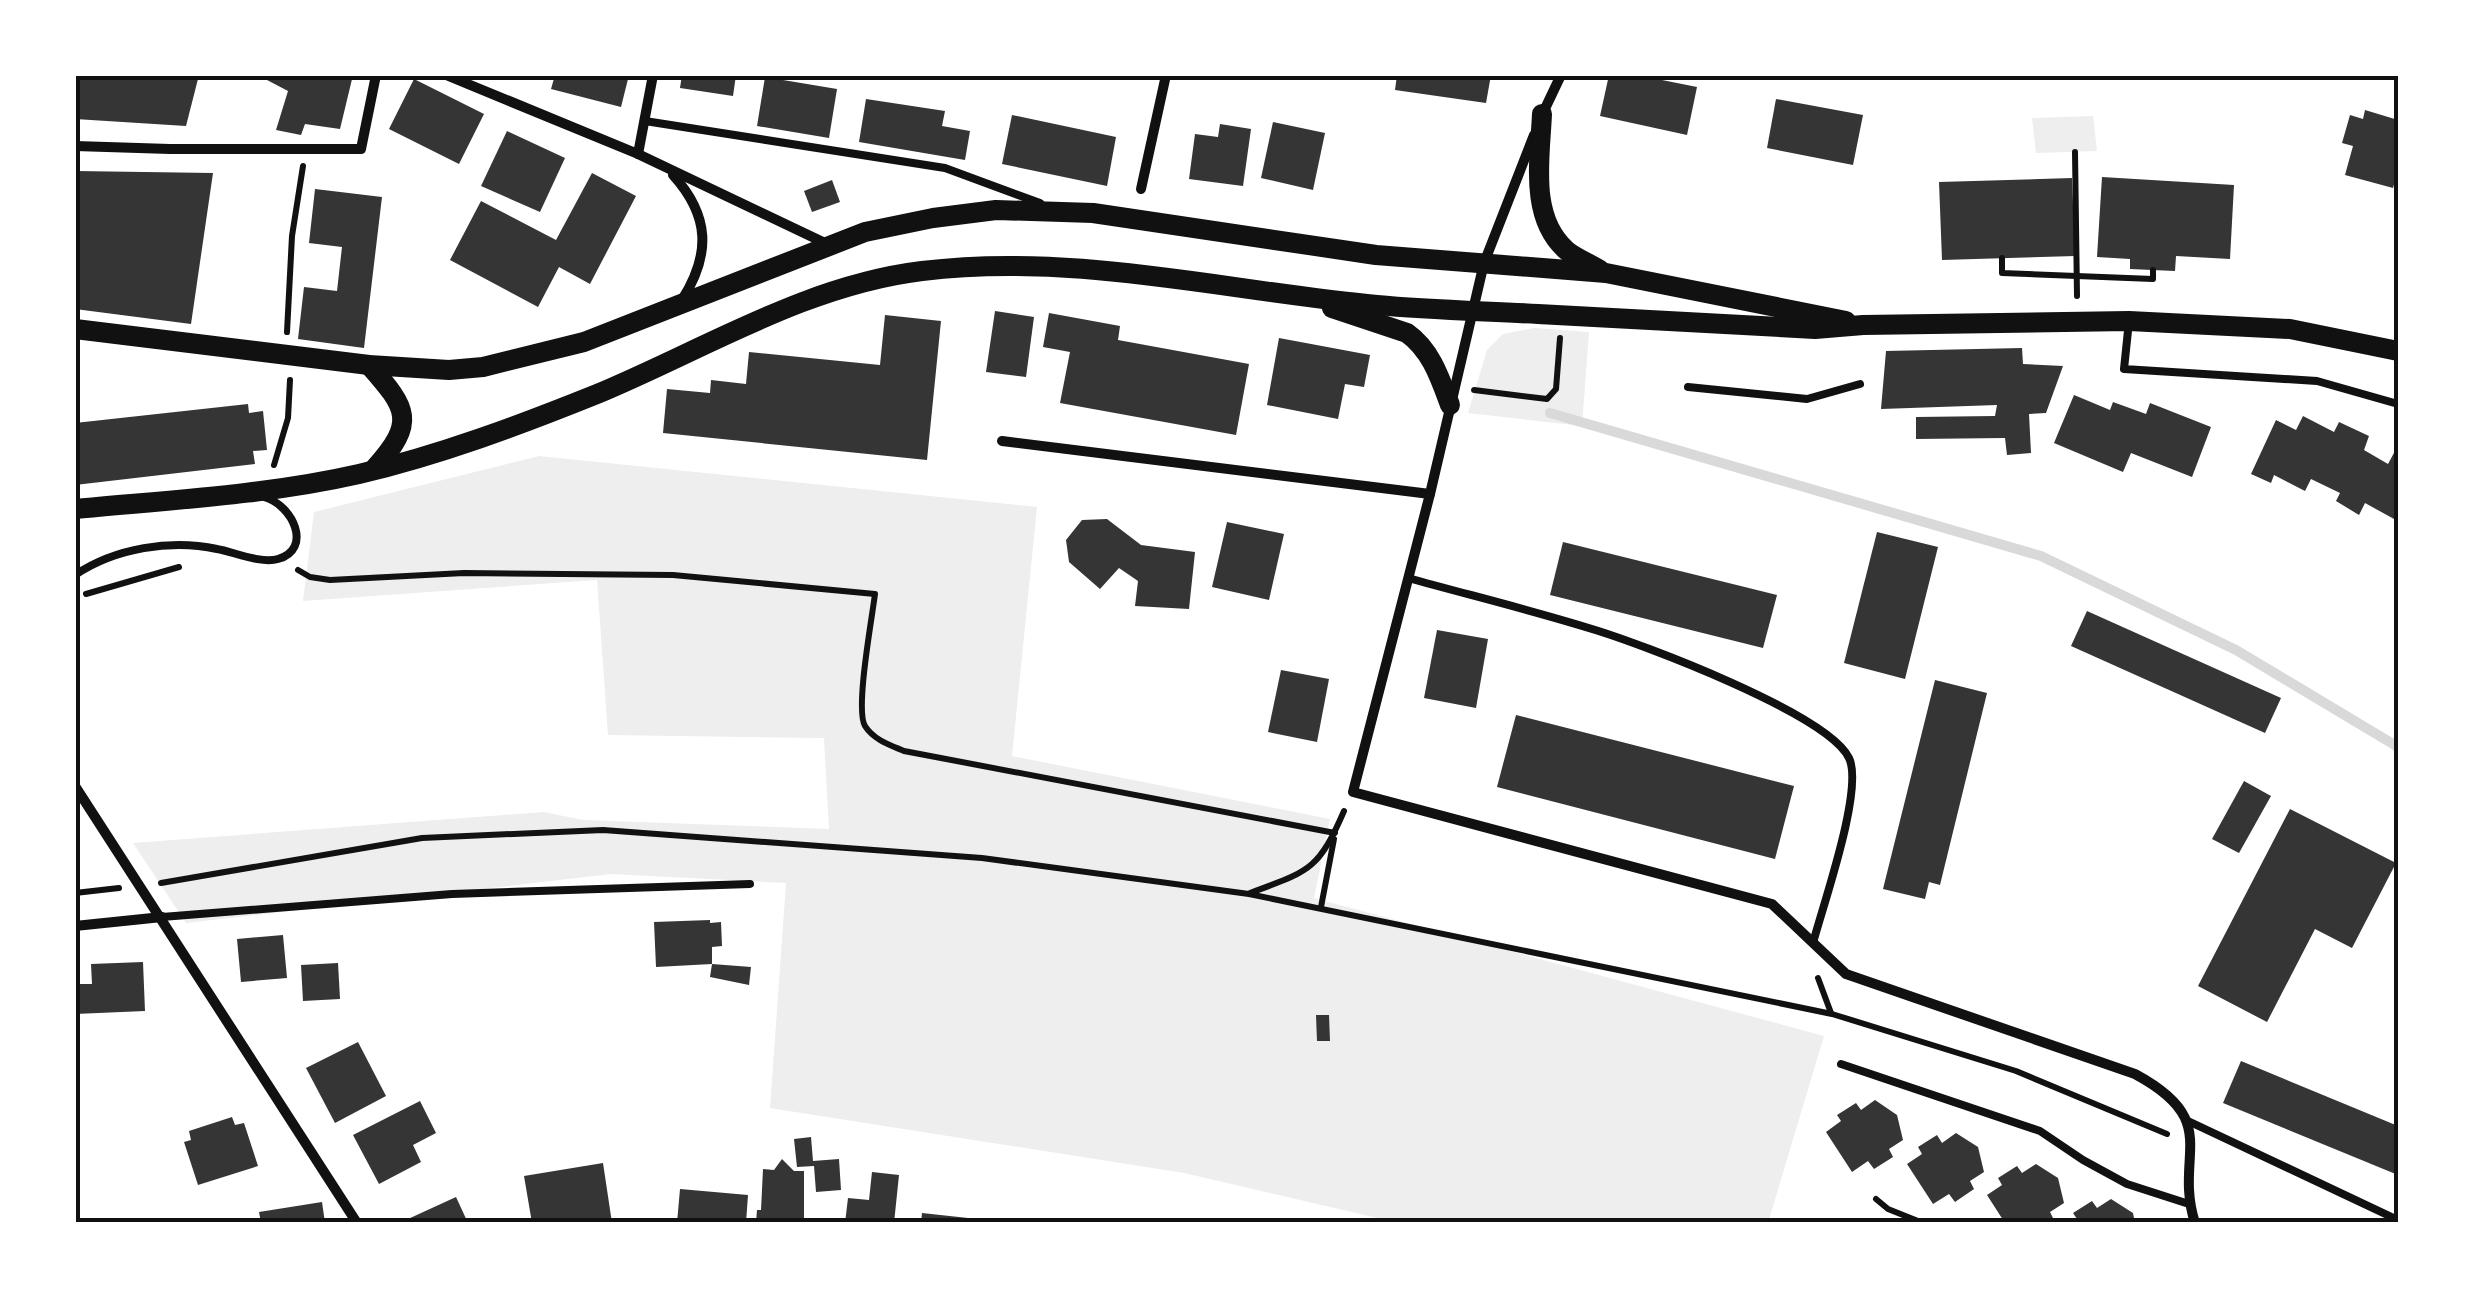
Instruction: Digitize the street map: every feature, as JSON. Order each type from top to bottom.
[{"type":"main road","points":[[1542,114],[1539,168],[1546,223],[1568,252],[1606,273]]},
{"type":"main road","points":[[75,329],[369,365],[448,370],[520,360],[584,342],[865,232],[996,210],[1057,210],[1376,254],[1606,273],[1863,325]]},
{"type":"main road","points":[[75,509],[246,491],[374,470],[424,457],[598,394],[711,340],[851,286],[922,271],[1028,266],[1098,270],[1376,305],[1815,329],[2130,322],[2290,330],[2398,351]]},
{"type":"main road","points":[[1297,295],[1417,340],[1452,396]]},
{"type":"main road","points":[[369,365],[394,394],[403,423],[400,439],[374,470]]},
{"type":"street","points":[[75,146],[361,149],[376,75]]},
{"type":"street","points":[[446,75],[638,154],[831,246]]},
{"type":"street","points":[[638,154],[654,75]]},
{"type":"street","points":[[1140,188],[1166,75]]},
{"type":"street","points":[[1561,75],[1484,263],[1430,494],[1353,792],[1772,904],[1846,974],[2136,1074],[2171,1098],[2188,1122],[2192,1144],[2191,1221]]},
{"type":"street","points":[[669,171],[697,207],[702,227],[699,268],[677,308]]},
{"type":"street","points":[[1002,441],[1430,494]]},
{"type":"street","points":[[75,786],[357,1223]]},
{"type":"street","points":[[75,926],[162,917]]},
{"type":"lane","points":[[644,121],[945,168],[1057,210]]},
{"type":"lane","points":[[2130,322],[2124,369],[2317,381],[2398,404]]},
{"type":"lane","points":[[1688,388],[1808,398],[1860,384]]},
{"type":"lane","points":[[75,575],[124,553],[160,546],[195,544],[267,559],[280,558],[291,550],[294,520],[276,500],[246,491]]},
{"type":"lane","points":[[1408,578],[1596,630],[1774,702],[1828,735],[1849,758],[1853,784],[1813,943]]},
{"type":"lane","points":[[162,917],[452,894],[750,884]]},
{"type":"lane","points":[[1842,1064],[2040,1131],[2127,1184],[2189,1204]]},
{"type":"lane","points":[[2188,1122],[2398,1220]]},
{"type":"path","points":[[288,338],[292,236],[305,150]]},
{"type":"path","points":[[2075,152],[2078,322]]},
{"type":"path","points":[[2002,258],[2002,273],[2153,279],[2153,270]]},
{"type":"path","points":[[1452,396],[1547,399],[1556,389],[1562,315]]},
{"type":"path","points":[[271,472],[284,442],[290,373]]},
{"type":"path","points":[[280,558],[310,578],[330,580],[464,573],[673,575],[875,594],[861,705],[863,724],[877,739],[904,751],[1335,833]]},
{"type":"path","points":[[80,596],[171,572],[188,562]]},
{"type":"path","points":[[75,893],[142,886],[422,838],[602,830],[968,857],[1321,907],[1832,1014],[2016,1072],[2192,1144]]},
{"type":"path","points":[[1249,894],[1306,872],[1335,833]]},
{"type":"path","points":[[1321,907],[1335,833]]},
{"type":"path","points":[[1876,1199],[1888,1210],[1924,1223]]},
{"type":"shaded area","points":[[2093,116],[2097,151],[2036,153],[2032,118]]},
{"type":"shaded area","points":[[1534,328],[1589,332],[1582,426],[1468,413],[1487,350],[1503,334]]},
{"type":"shaded area","points":[[539,456],[1037,507],[1012,756],[1330,819],[1314,898],[1824,1036],[1768,1223],[1399,1223],[1184,1173],[770,1108],[786,883],[611,874],[186,923],[133,843],[544,812],[583,820],[829,829],[824,738],[608,735],[597,580],[303,601],[314,512]]},
{"type":"building","points":[[75,75],[199,75],[186,126],[75,119]]},
{"type":"building","points":[[269,75],[353,75],[340,129],[305,124],[301,135],[276,130],[288,91],[267,80]]},
{"type":"building","points":[[555,75],[629,75],[621,107],[551,89]]},
{"type":"building","points":[[682,75],[736,75],[733,96],[680,88]]},
{"type":"building","points":[[1397,75],[1491,75],[1486,103],[1395,90]]},
{"type":"building","points":[[1609,75],[1637,75],[1697,87],[1687,135],[1600,116]]},
{"type":"building","points":[[765,77],[837,89],[829,138],[757,126]]},
{"type":"building","points":[[414,79],[484,114],[459,164],[389,129]]},
{"type":"building","points":[[866,99],[945,111],[942,126],[970,131],[965,160],[859,142]]},
{"type":"building","points":[[1776,99],[1863,115],[1853,165],[1767,148]]},
{"type":"building","points":[[2365,110],[2398,120],[2398,170],[2393,188],[2345,175],[2353,146],[2342,143],[2350,115],[2363,119]]},
{"type":"building","points":[[1012,115],[1116,137],[1107,186],[1002,164]]},
{"type":"building","points":[[1273,122],[1325,133],[1313,190],[1261,178]]},
{"type":"building","points":[[1220,124],[1251,129],[1243,186],[1189,179],[1195,134],[1218,137]]},
{"type":"building","points":[[507,131],[565,158],[540,212],[481,186]]},
{"type":"building","points":[[75,171],[213,173],[191,324],[75,309]]},
{"type":"building","points":[[592,173],[636,196],[590,284],[559,267],[538,307],[450,260],[481,201],[556,240]]},
{"type":"building","points":[[2102,177],[2234,185],[2230,259],[2176,256],[2175,271],[2130,269],[2130,259],[2097,257]]},
{"type":"building","points":[[2072,178],[2075,256],[1942,260],[1939,182]]},
{"type":"building","points":[[832,180],[840,202],[812,212],[804,191]]},
{"type":"building","points":[[315,189],[382,197],[364,348],[298,339],[304,287],[337,291],[342,247],[309,243]]},
{"type":"building","points":[[995,311],[1034,317],[1026,377],[986,372]]},
{"type":"building","points":[[1049,313],[1120,326],[1118,340],[1249,364],[1236,435],[1060,403],[1070,352],[1043,347]]},
{"type":"building","points":[[885,315],[941,321],[927,460],[663,433],[667,389],[710,393],[711,380],[746,384],[749,352],[880,365]]},
{"type":"building","points":[[1279,338],[1370,355],[1364,387],[1345,384],[1338,419],[1267,405]]},
{"type":"building","points":[[2022,348],[2023,364],[2063,366],[2046,413],[2029,414],[2031,453],[2007,455],[2005,438],[1916,439],[1916,417],[1995,416],[1997,405],[1881,409],[1886,351]]},
{"type":"building","points":[[2074,395],[2110,410],[2113,402],[2146,414],[2150,403],[2211,427],[2192,477],[2131,453],[2123,472],[2054,443]]},
{"type":"building","points":[[248,404],[249,413],[263,411],[267,450],[253,451],[255,464],[75,485],[75,423]]},
{"type":"building","points":[[2303,416],[2334,432],[2339,422],[2369,436],[2364,450],[2388,464],[2398,452],[2398,512],[2394,519],[2365,503],[2359,515],[2336,501],[2340,493],[2311,479],[2305,491],[2274,475],[2271,483],[2251,474],[2276,420],[2296,430]]},
{"type":"building","points":[[1107,519],[1141,545],[1195,552],[1189,609],[1135,606],[1138,581],[1119,568],[1100,589],[1069,562],[1066,540],[1082,520]]},
{"type":"building","points":[[1227,522],[1284,534],[1269,600],[1212,587]]},
{"type":"building","points":[[1877,532],[1938,547],[1905,679],[1844,663]]},
{"type":"building","points":[[1563,542],[1777,595],[1763,648],[1550,595]]},
{"type":"building","points":[[2087,611],[2281,698],[2265,733],[2071,646]]},
{"type":"building","points":[[1437,630],[1488,639],[1476,708],[1424,698]]},
{"type":"building","points":[[1281,670],[1329,679],[1317,742],[1268,732]]},
{"type":"building","points":[[1935,680],[1987,693],[1940,885],[1929,882],[1925,899],[1883,889]]},
{"type":"building","points":[[1516,715],[1794,786],[1775,859],[1497,787]]},
{"type":"building","points":[[2244,781],[2271,796],[2239,853],[2212,839]]},
{"type":"building","points":[[2290,809],[2396,863],[2352,948],[2315,929],[2267,1022],[2198,986]]},
{"type":"building","points":[[654,922],[721,922],[722,946],[712,947],[712,964],[656,967]]},
{"type":"building","points":[[283,935],[287,978],[241,982],[237,939]]},
{"type":"building","points":[[143,962],[145,1011],[75,1014],[75,984],[92,984],[91,964]]},
{"type":"building","points":[[338,963],[340,999],[303,1001],[301,965]]},
{"type":"building","points":[[712,964],[751,967],[749,985],[710,977]]},
{"type":"building","points":[[1316,1015],[1329,1015],[1330,1041],[1317,1041]]},
{"type":"building","points":[[358,1042],[386,1096],[335,1123],[306,1068]]},
{"type":"building","points":[[2241,1061],[2398,1126],[2398,1175],[2223,1103]]},
{"type":"building","points":[[1875,1100],[1897,1115],[1903,1140],[1889,1149],[1893,1157],[1874,1169],[1868,1161],[1852,1172],[1826,1132],[1841,1121],[1837,1115],[1856,1103],[1861,1110]]},
{"type":"building","points":[[420,1101],[436,1133],[413,1145],[421,1162],[379,1184],[353,1135]]},
{"type":"building","points":[[232,1117],[235,1125],[244,1123],[258,1166],[198,1185],[184,1142],[191,1140],[189,1131]]},
{"type":"building","points":[[1956,1133],[1978,1147],[1984,1172],[1970,1181],[1974,1189],[1955,1202],[1949,1194],[1933,1204],[1907,1164],[1922,1154],[1918,1147],[1937,1135],[1942,1143]]},
{"type":"building","points":[[811,1137],[813,1161],[839,1159],[841,1190],[816,1192],[814,1166],[797,1167],[794,1139]]},
{"type":"building","points":[[782,1159],[794,1171],[804,1171],[804,1223],[756,1223],[757,1210],[761,1210],[763,1169],[774,1170]]},
{"type":"building","points":[[603,1163],[612,1223],[532,1223],[524,1176]]},
{"type":"building","points":[[2036,1164],[2058,1178],[2064,1203],[2050,1212],[2054,1220],[2049,1223],[2005,1223],[1987,1195],[2002,1185],[1998,1178],[2017,1166],[2022,1173]]},
{"type":"building","points":[[872,1172],[899,1175],[894,1223],[845,1223],[848,1198],[869,1200]]},
{"type":"building","points":[[680,1189],[748,1195],[746,1223],[677,1223]]},
{"type":"building","points":[[456,1197],[468,1223],[410,1223],[408,1219]]},
{"type":"building","points":[[2111,1199],[2133,1213],[2135,1223],[2072,1223],[2077,1219],[2073,1213],[2092,1201],[2097,1208]]},
{"type":"building","points":[[322,1202],[325,1223],[261,1223],[259,1212]]},
{"type":"building","points":[[922,1213],[968,1218],[967,1223],[921,1223]]},
{"type":"waterway","points":[[1550,413],[2041,556],[2236,650],[2398,747]]}]
